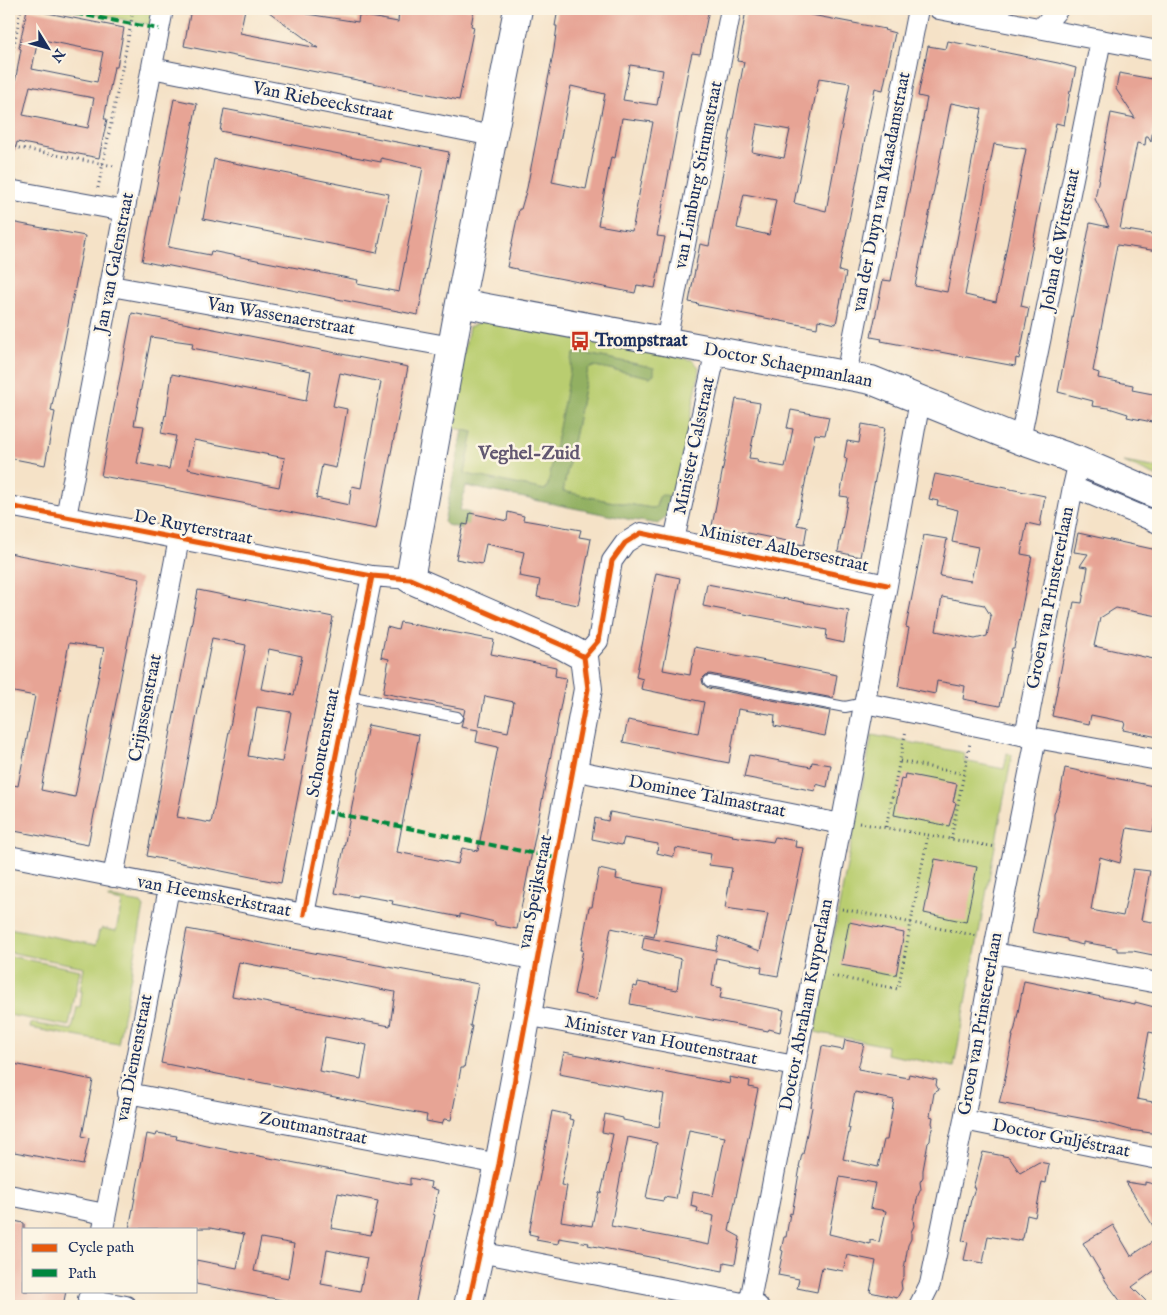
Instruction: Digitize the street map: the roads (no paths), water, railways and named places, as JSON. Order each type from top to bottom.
[{"type":"street","name":"Jan van Galenstraat","points":[[66,517],[163,9]]},
{"type":"street","points":[[518,9],[460,303],[410,579],[564,646],[584,657],[598,641],[612,561],[625,543],[641,533],[674,540]]},
{"type":"street","name":"van Limburg Stirumstraat","points":[[666,342],[731,9]]},
{"type":"street","name":"van der Duyn van Maasdamstraat","points":[[846,375],[918,9]]},
{"type":"street","points":[[939,9],[1158,51]]},
{"type":"street","points":[[1042,28],[1058,9]]},
{"type":"street","name":"Johan de Wittstraat","points":[[1020,440],[1102,40]]},
{"type":"street","name":"Van Riebeeckstraat","points":[[152,68],[493,136]]},
{"type":"street","points":[[9,190],[125,211]]},
{"type":"street","name":"Van Wassenaerstraat","points":[[111,286],[452,347]]},
{"type":"street","name":"Doctor Schaepmanlaan","points":[[460,303],[871,380],[1020,440],[1079,460],[1158,495]]},
{"type":"street","name":"Minister Calsstraat","points":[[674,540],[716,351]]},
{"type":"street","name":"Doctor Abraham Kuyperlaan","points":[[752,1306],[920,400]]},
{"type":"street","name":"Groen van Prinstererlaan","points":[[919,1306],[930,1284],[964,1120],[1014,850],[1030,737],[1079,460]]},
{"type":"street","points":[[1073,487],[1158,523]]},
{"type":"street","name":"De Ruyterstraat","points":[[9,506],[372,576],[410,579]]},
{"type":"street","name":"Crijnssenstraat","points":[[113,877],[179,539]]},
{"type":"street","name":"Minister Aalbersestraat","points":[[674,540],[887,585]]},
{"type":"street","name":"Schoutenstraat","points":[[304,914],[372,576]]},
{"type":"street","name":"van Speijkstraat","points":[[468,1306],[499,1164],[588,690],[584,657]]},
{"type":"street","points":[[864,704],[1158,760]]},
{"type":"street","name":"Dominee Talmastraat","points":[[573,770],[842,822]]},
{"type":"street","name":"van Heemskerkstraat","points":[[9,856],[537,960]]},
{"type":"street","name":"van Diemenstraat","points":[[104,1221],[169,888]]},
{"type":"street","points":[[995,946],[1158,983]]},
{"type":"street","name":"Minister van Houtenstraat","points":[[526,1015],[795,1066]]},
{"type":"street","name":"Zoutmanstraat","points":[[128,1094],[499,1164]]},
{"type":"street","name":"Doctor Guljéstraat","points":[[964,1120],[1158,1159]]},
{"type":"street","points":[[9,1195],[104,1221]]},
{"type":"street","points":[[479,1252],[752,1306]]},
{"type":"street","points":[[89,1299],[126,1306]]},
{"type":"lane","points":[[709,681],[845,707],[864,704]]},
{"type":"lane","points":[[348,696],[457,717]]},
{"type":"place","name":"Trompstraat","points":[[580,341]]},
{"type":"district","name":"Veghel-Zuid","points":[[529,454]]}]
